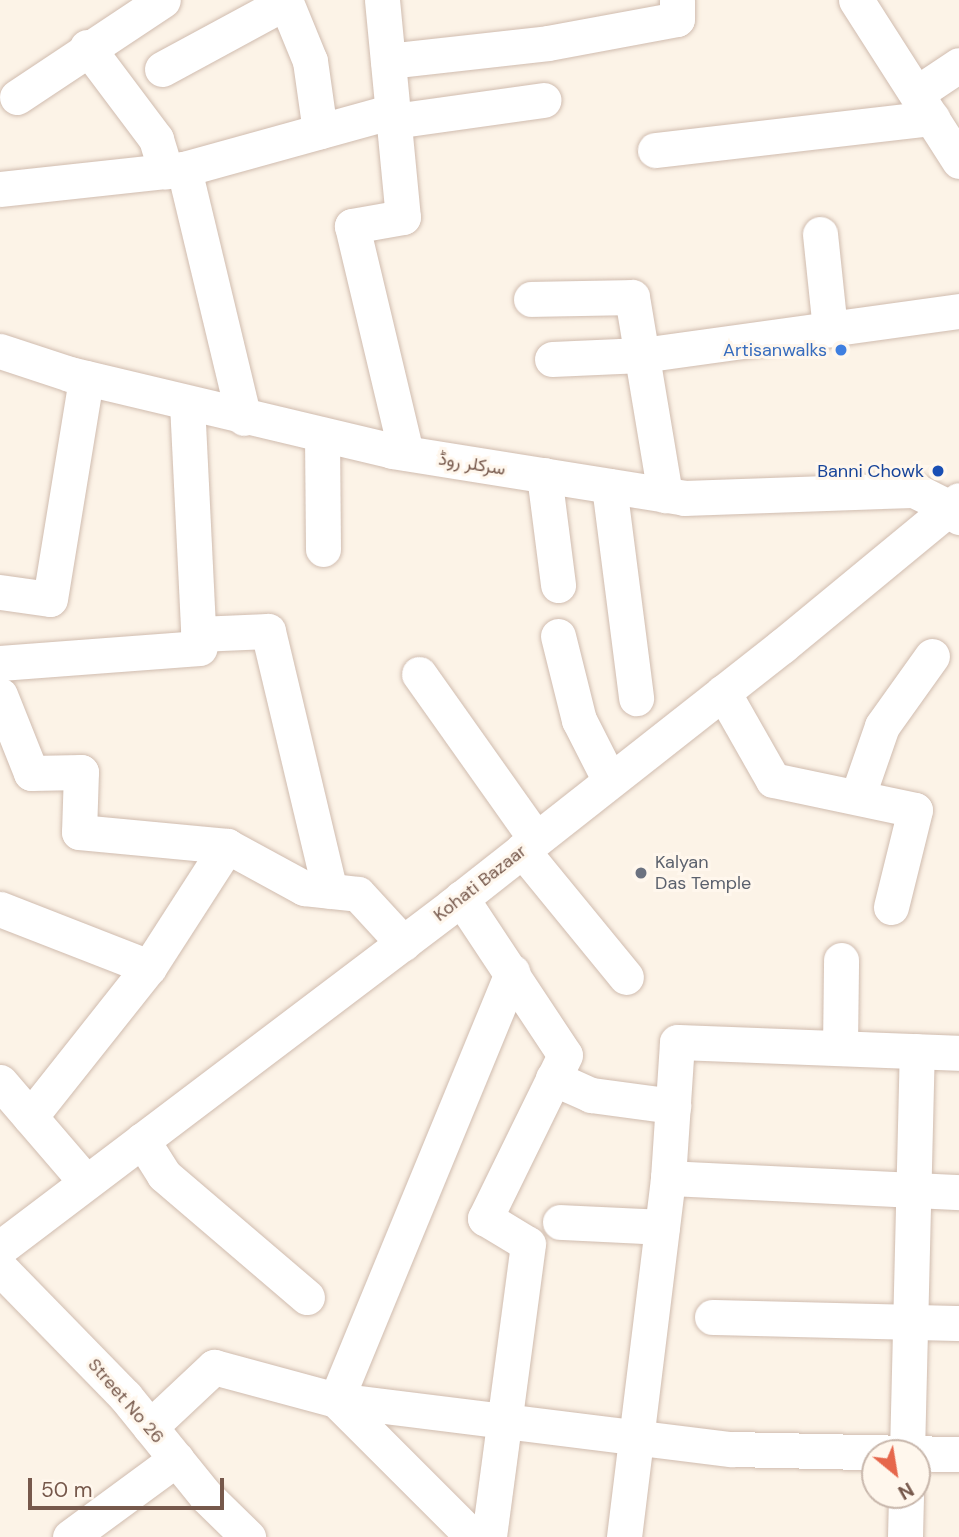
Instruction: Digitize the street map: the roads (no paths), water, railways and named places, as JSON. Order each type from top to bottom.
[{"type":"street","points":[[17,97],[87,47],[163,0]]},
{"type":"street","points":[[382,0],[403,217],[352,226],[406,453]]},
{"type":"street","points":[[388,61],[548,43],[677,19],[677,0]]},
{"type":"street","points":[[163,69],[285,1],[310,61],[320,131]]},
{"type":"street","points":[[867,3],[959,161]]},
{"type":"street","points":[[87,47],[156,139],[175,170],[244,418]]},
{"type":"street","points":[[655,150],[924,105],[959,65]]},
{"type":"street","points":[[0,189],[175,170],[320,131],[393,116],[544,100]]},
{"type":"street","points":[[820,234],[830,329]]},
{"type":"street","points":[[531,299],[632,297],[665,495]]},
{"type":"street","points":[[552,359],[642,355],[959,311]]},
{"type":"street","name":"سرکلر روڈ","points":[[0,351],[86,378],[187,404],[406,453],[665,495],[914,490],[956,508]]},
{"type":"street","points":[[0,592],[50,599],[86,378]]},
{"type":"street","points":[[0,663],[199,648],[187,404]]},
{"type":"street","points":[[322,435],[323,548]]},
{"type":"street","points":[[544,475],[558,585]]},
{"type":"street","points":[[609,486],[636,698]]},
{"type":"street","name":"Kohati Bazaar","points":[[2,1246],[461,898],[956,508]]},
{"type":"street","points":[[198,634],[268,631],[330,891]]},
{"type":"street","points":[[558,636],[579,720],[610,781]]},
{"type":"street","points":[[858,795],[882,726],[932,656]]},
{"type":"street","points":[[419,674],[529,845],[626,977]]},
{"type":"street","points":[[723,692],[774,780],[858,795],[915,810],[891,906]]},
{"type":"street","points":[[0,695],[13,764],[31,773],[81,772],[79,832],[227,846],[304,888],[358,894],[402,943]]},
{"type":"street","points":[[30,1117],[149,967],[227,846]]},
{"type":"street","points":[[461,898],[565,1055],[485,1218],[528,1244],[489,1537]]},
{"type":"street","points":[[0,909],[149,967]]},
{"type":"street","points":[[840,1048],[841,960]]},
{"type":"street","points":[[336,1401],[512,972]]},
{"type":"street","points":[[624,1537],[668,1178],[677,1042],[959,1053]]},
{"type":"street","points":[[907,1439],[917,1051]]},
{"type":"street","points":[[553,1078],[591,1095],[673,1106]]},
{"type":"street","points":[[0,1082],[86,1182]]},
{"type":"street","points":[[142,1140],[164,1175],[307,1297]]},
{"type":"street","points":[[668,1178],[959,1192]]},
{"type":"street","points":[[560,1222],[662,1227]]},
{"type":"street","name":"Street No 26","points":[[2,1246],[176,1458],[247,1537]]},
{"type":"street","points":[[712,1317],[959,1323]]},
{"type":"street","points":[[150,1427],[214,1367],[336,1401],[505,1418],[732,1449],[861,1451]]},
{"type":"street","points":[[336,1401],[473,1537]]},
{"type":"street","points":[[931,1453],[959,1454]]},
{"type":"street","points":[[70,1537],[176,1458]]},
{"type":"street","points":[[905,1537],[906,1509]]},
{"type":"place","name":"Artisanwalks","points":[[841,350]]},
{"type":"place","name":"Banni Chowk","points":[[938,471]]},
{"type":"place","name":"Kalyan Das Temple","points":[[641,873]]}]
